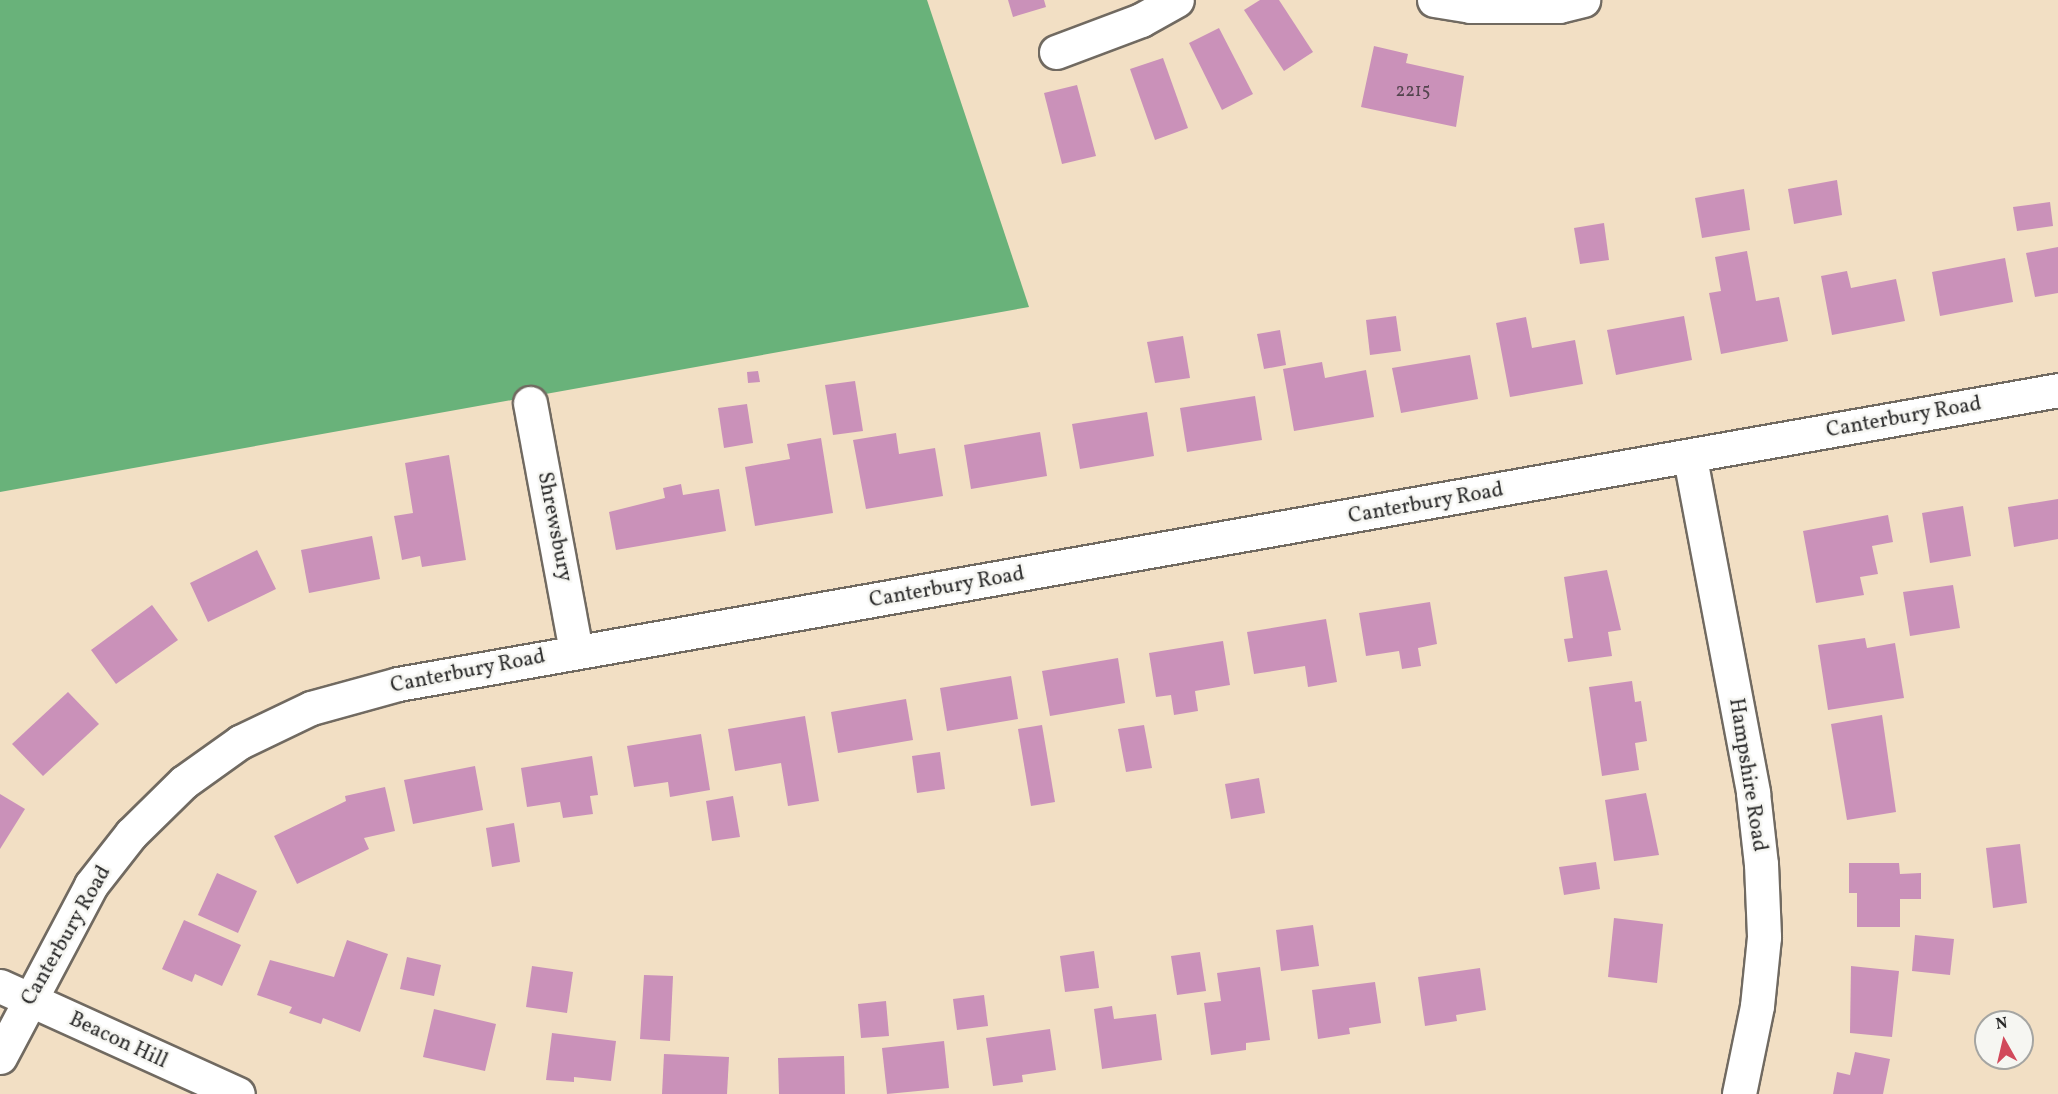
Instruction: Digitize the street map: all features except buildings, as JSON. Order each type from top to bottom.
[{"type":"street","points":[[1056,52],[1141,20],[1177,0]]},
{"type":"street","points":[[1434,0],[1481,6],[1559,6],[1583,0]]},
{"type":"street","name":"Canterbury Road","points":[[0,1057],[91,885],[130,834],[184,782],[240,742],[311,708],[398,684],[1690,458],[2058,390]]},
{"type":"street","name":"Shrewsbury","points":[[530,403],[576,652]]},
{"type":"street","name":"Hampshire Road","points":[[1690,458],[1753,793],[1761,864],[1764,937],[1757,1006],[1739,1094]]},
{"type":"street","name":"Beacon Hill","points":[[0,986],[28,1001],[238,1094]]},
{"type":"green space","points":[[0,0],[927,0],[1029,307],[0,492]]}]
